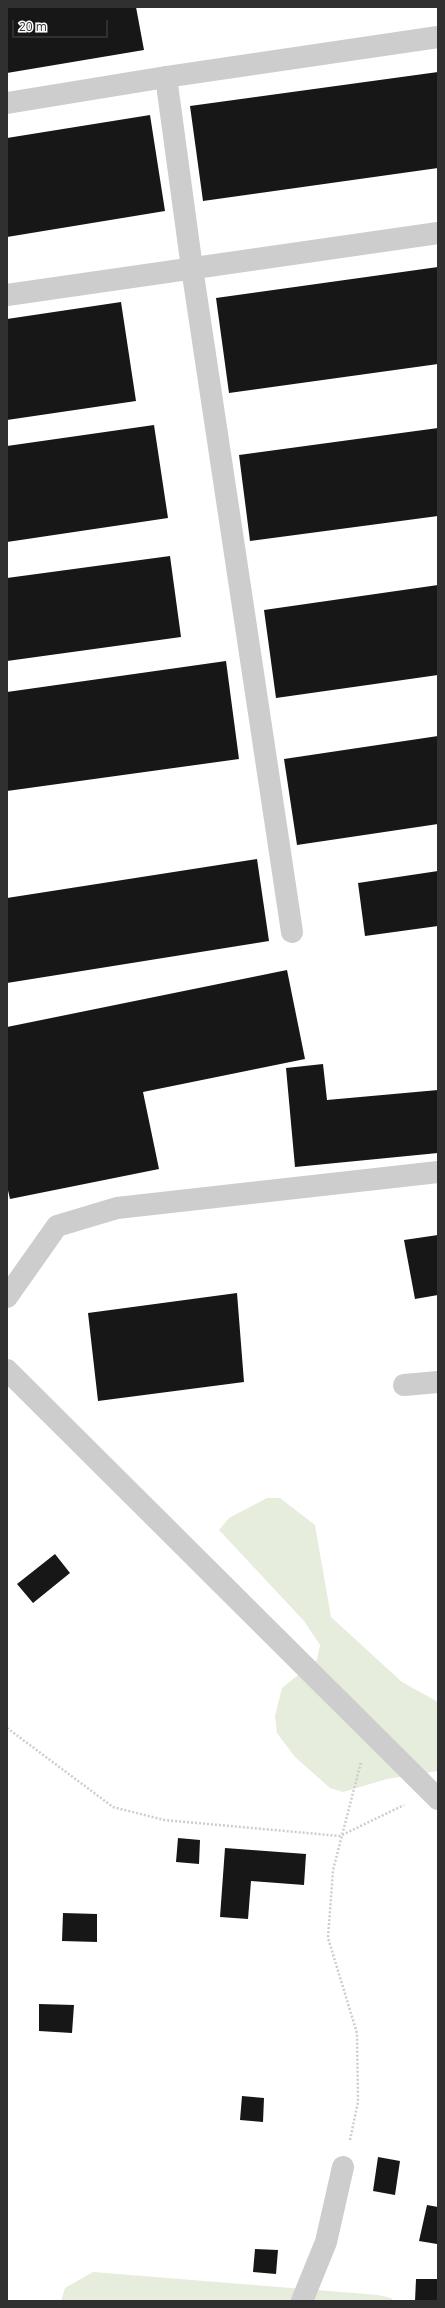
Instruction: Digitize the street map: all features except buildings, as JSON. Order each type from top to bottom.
[{"type":"lane","points":[[7,103],[166,77],[438,37]]},
{"type":"lane","points":[[166,77],[192,268],[292,932]]},
{"type":"lane","points":[[7,295],[438,233]]},
{"type":"lane","points":[[7,1297],[56,1226],[117,1208],[438,1172]]},
{"type":"lane","points":[[7,1370],[369,1731],[435,1792]]},
{"type":"lane","points":[[404,1385],[438,1382]]},
{"type":"lane","points":[[302,2301],[326,2242],[343,2167]]},
{"type":"path","points":[[7,1728],[113,1807],[164,1820],[340,1836],[435,1792]]},
{"type":"path","points":[[343,2167],[358,2102],[357,2033],[328,1938],[333,1870],[340,1836],[369,1731]]},
{"type":"green space","points":[[267,1498],[280,1498],[315,1525],[331,1617],[402,1682],[438,1702],[438,1771],[387,1779],[343,1792],[330,1788],[295,1757],[277,1733],[275,1716],[282,1688],[317,1660],[320,1645],[304,1621],[219,1530],[229,1518]]},
{"type":"green space","points":[[93,2272],[378,2295],[391,2298],[393,2301],[61,2301],[65,2288]]}]
